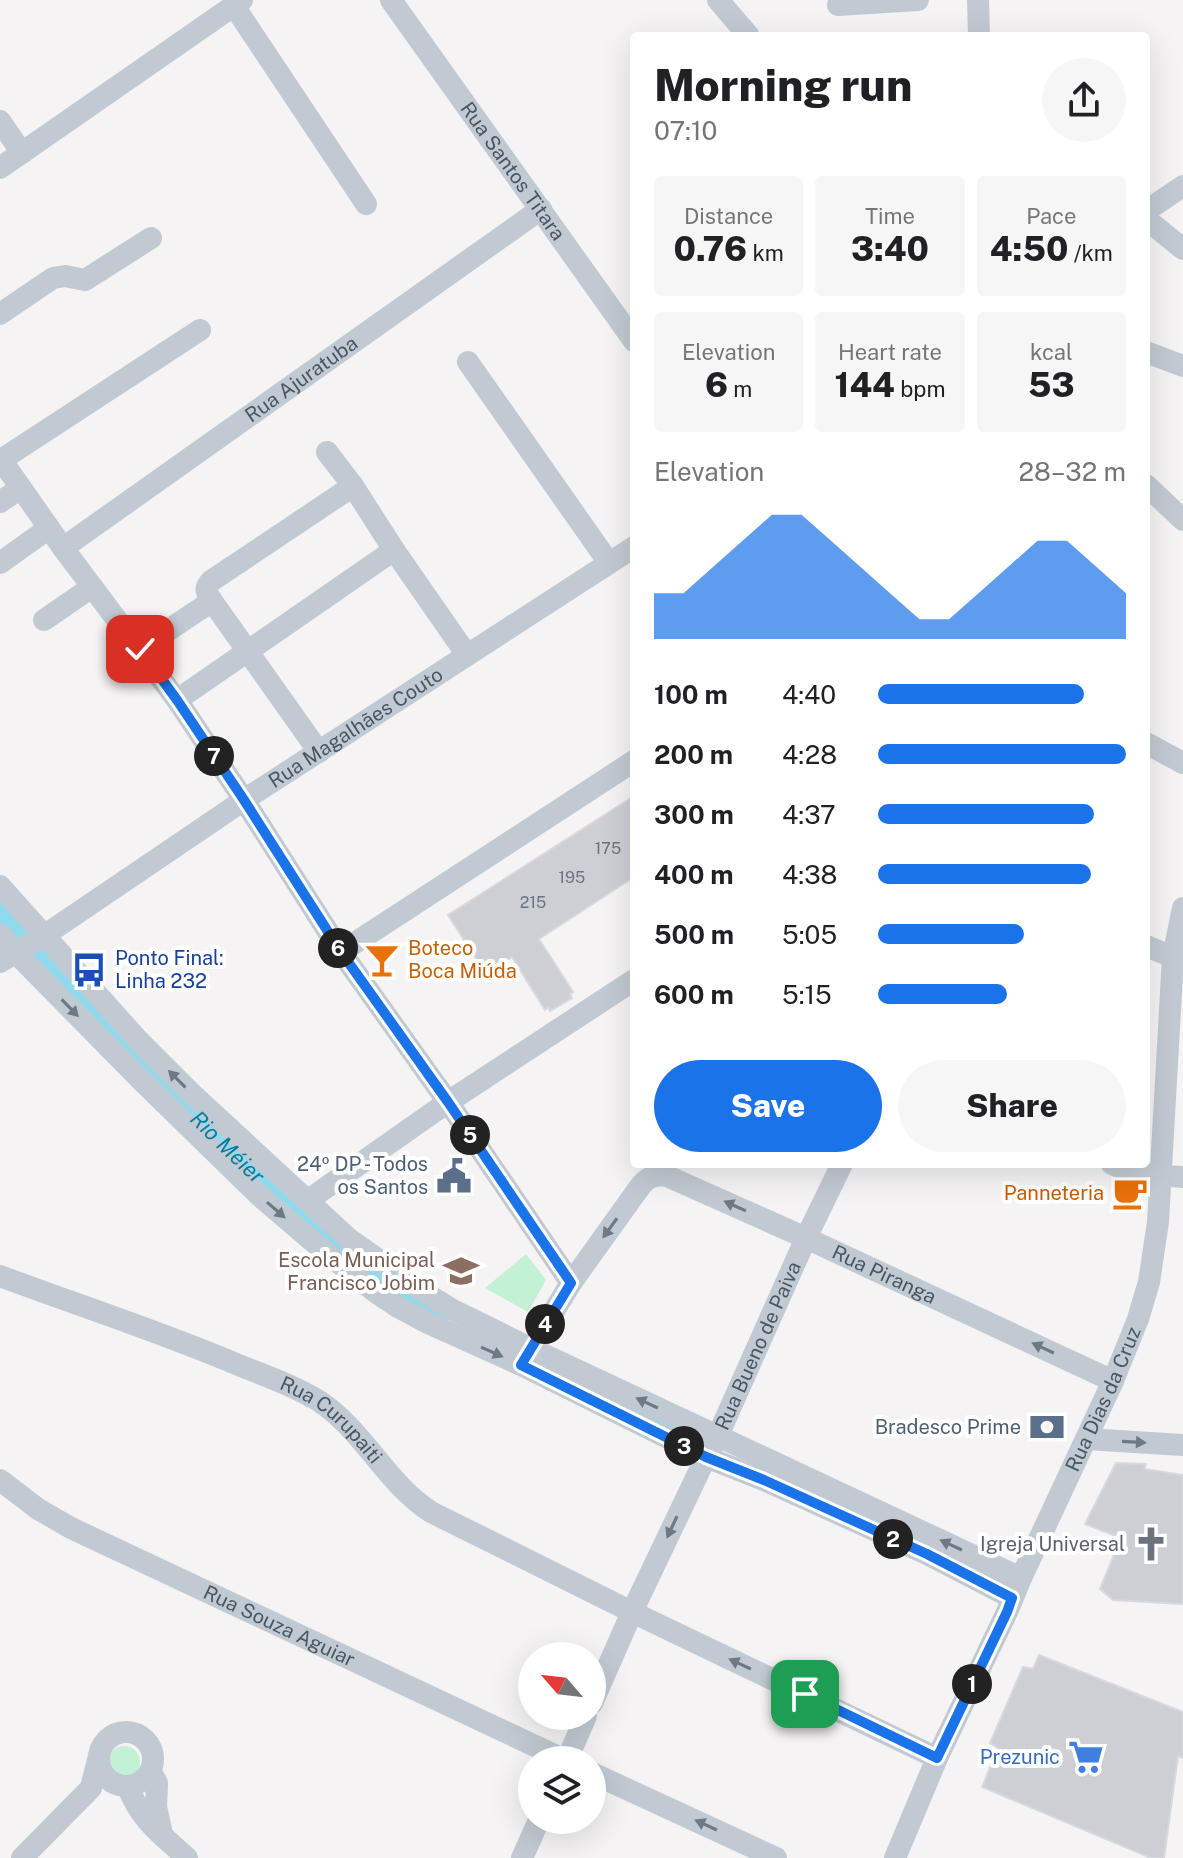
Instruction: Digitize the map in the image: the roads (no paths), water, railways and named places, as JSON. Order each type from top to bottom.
[{"type":"street","name":"Rua Santos Titara","points":[[391,0],[630,335]]},
{"type":"street","points":[[718,0],[745,32]]},
{"type":"street","points":[[838,5],[918,0]]},
{"type":"street","points":[[978,0],[979,32]]},
{"type":"street","points":[[0,168],[238,3],[366,204]]},
{"type":"street","points":[[0,121],[22,153]]},
{"type":"street","points":[[1150,208],[1183,186]]},
{"type":"street","name":"Rua Ajuratuba","points":[[63,548],[541,209]]},
{"type":"street","points":[[1150,222],[1183,249]]},
{"type":"street","points":[[0,314],[53,278],[65,276],[85,280],[151,238]]},
{"type":"street","points":[[200,330],[2,463],[177,700],[341,952],[571,1283],[526,1357]]},
{"type":"street","points":[[1150,354],[1183,366]]},
{"type":"street","points":[[468,362],[609,563]]},
{"type":"street","points":[[327,452],[467,655]]},
{"type":"street","points":[[319,752],[212,601],[206,587],[353,486]]},
{"type":"street","points":[[0,502],[21,488]]},
{"type":"street","points":[[1150,489],[1183,520]]},
{"type":"street","points":[[0,563],[49,528]]},
{"type":"street","points":[[177,700],[394,550]]},
{"type":"street","name":"Rua Magalhães Couto","points":[[24,947],[630,550]]},
{"type":"street","points":[[44,620],[92,587]]},
{"type":"street","points":[[140,649],[212,601]]},
{"type":"street","points":[[1150,745],[1183,763]]},
{"type":"street","points":[[341,952],[630,764]]},
{"type":"street","points":[[0,886],[24,947],[142,1081],[261,1197],[324,1251],[398,1307],[428,1323],[526,1357],[1017,1588]]},
{"type":"street","name":"Rua Dias da Cruz","points":[[895,1858],[937,1758],[1113,1381],[1134,1331],[1149,1282],[1158,1222],[1172,1176],[1178,957],[1183,908]]},
{"type":"street","points":[[0,934],[24,947],[148,1050],[349,1239],[401,1278],[526,1357]]},
{"type":"street","points":[[1150,947],[1178,957]]},
{"type":"street","points":[[307,1201],[448,1102],[630,983]]},
{"type":"street","name":"Rua Bueno de Paiva","points":[[606,1671],[840,1168]]},
{"type":"street","points":[[1121,1168],[1130,1172],[1172,1176]]},
{"type":"street","name":"Rua Piranga","points":[[571,1283],[639,1188],[652,1176],[667,1176],[1113,1381]]},
{"type":"street","name":"Rua Curupaiti","points":[[0,1276],[191,1344],[318,1400],[347,1423],[400,1488],[431,1512],[937,1758]]},
{"type":"street","points":[[1086,1439],[1183,1445]]},
{"type":"street","name":"Rua Souza Aguiar","points":[[4,1492],[71,1528],[536,1746]]},
{"type":"street","points":[[22,1858],[91,1788],[101,1748],[113,1735],[139,1734],[151,1747],[154,1764],[145,1780],[125,1787],[91,1788]]},
{"type":"street","points":[[99,1756],[102,1773],[107,1780],[125,1787],[147,1822],[187,1858]]},
{"type":"street","points":[[151,1772],[157,1783],[156,1807],[162,1834]]},
{"type":"street","points":[[606,1779],[776,1858]]},
{"type":"street","points":[[522,1858],[533,1834]]},
{"type":"waterway","name":"Rio Méier","points":[[0,908],[21,931]]},
{"type":"waterway","name":"Rio Méier","points":[[42,954],[164,1084],[285,1202],[382,1281],[435,1314]]},
{"type":"waterway","name":"Rio Méier","points":[[600,1393],[697,1438]]},
{"type":"place","name":"Boteco Boca Miúda","points":[[382,960]]},
{"type":"place","name":"Ponto Final: Linha 232","points":[[89,970]]},
{"type":"place","name":"24º DP - Todos os Santos","points":[[454,1176]]},
{"type":"place","name":"Panneteria","points":[[1130,1193]]},
{"type":"place","name":"Escola Municipal Francisco Jobim","points":[[461,1271]]},
{"type":"place","name":"Bradesco Prime","points":[[1047,1427]]},
{"type":"place","name":"Igreja Universal","points":[[1151,1544]]},
{"type":"place","name":"Prezunic","points":[[1086,1757]]}]
